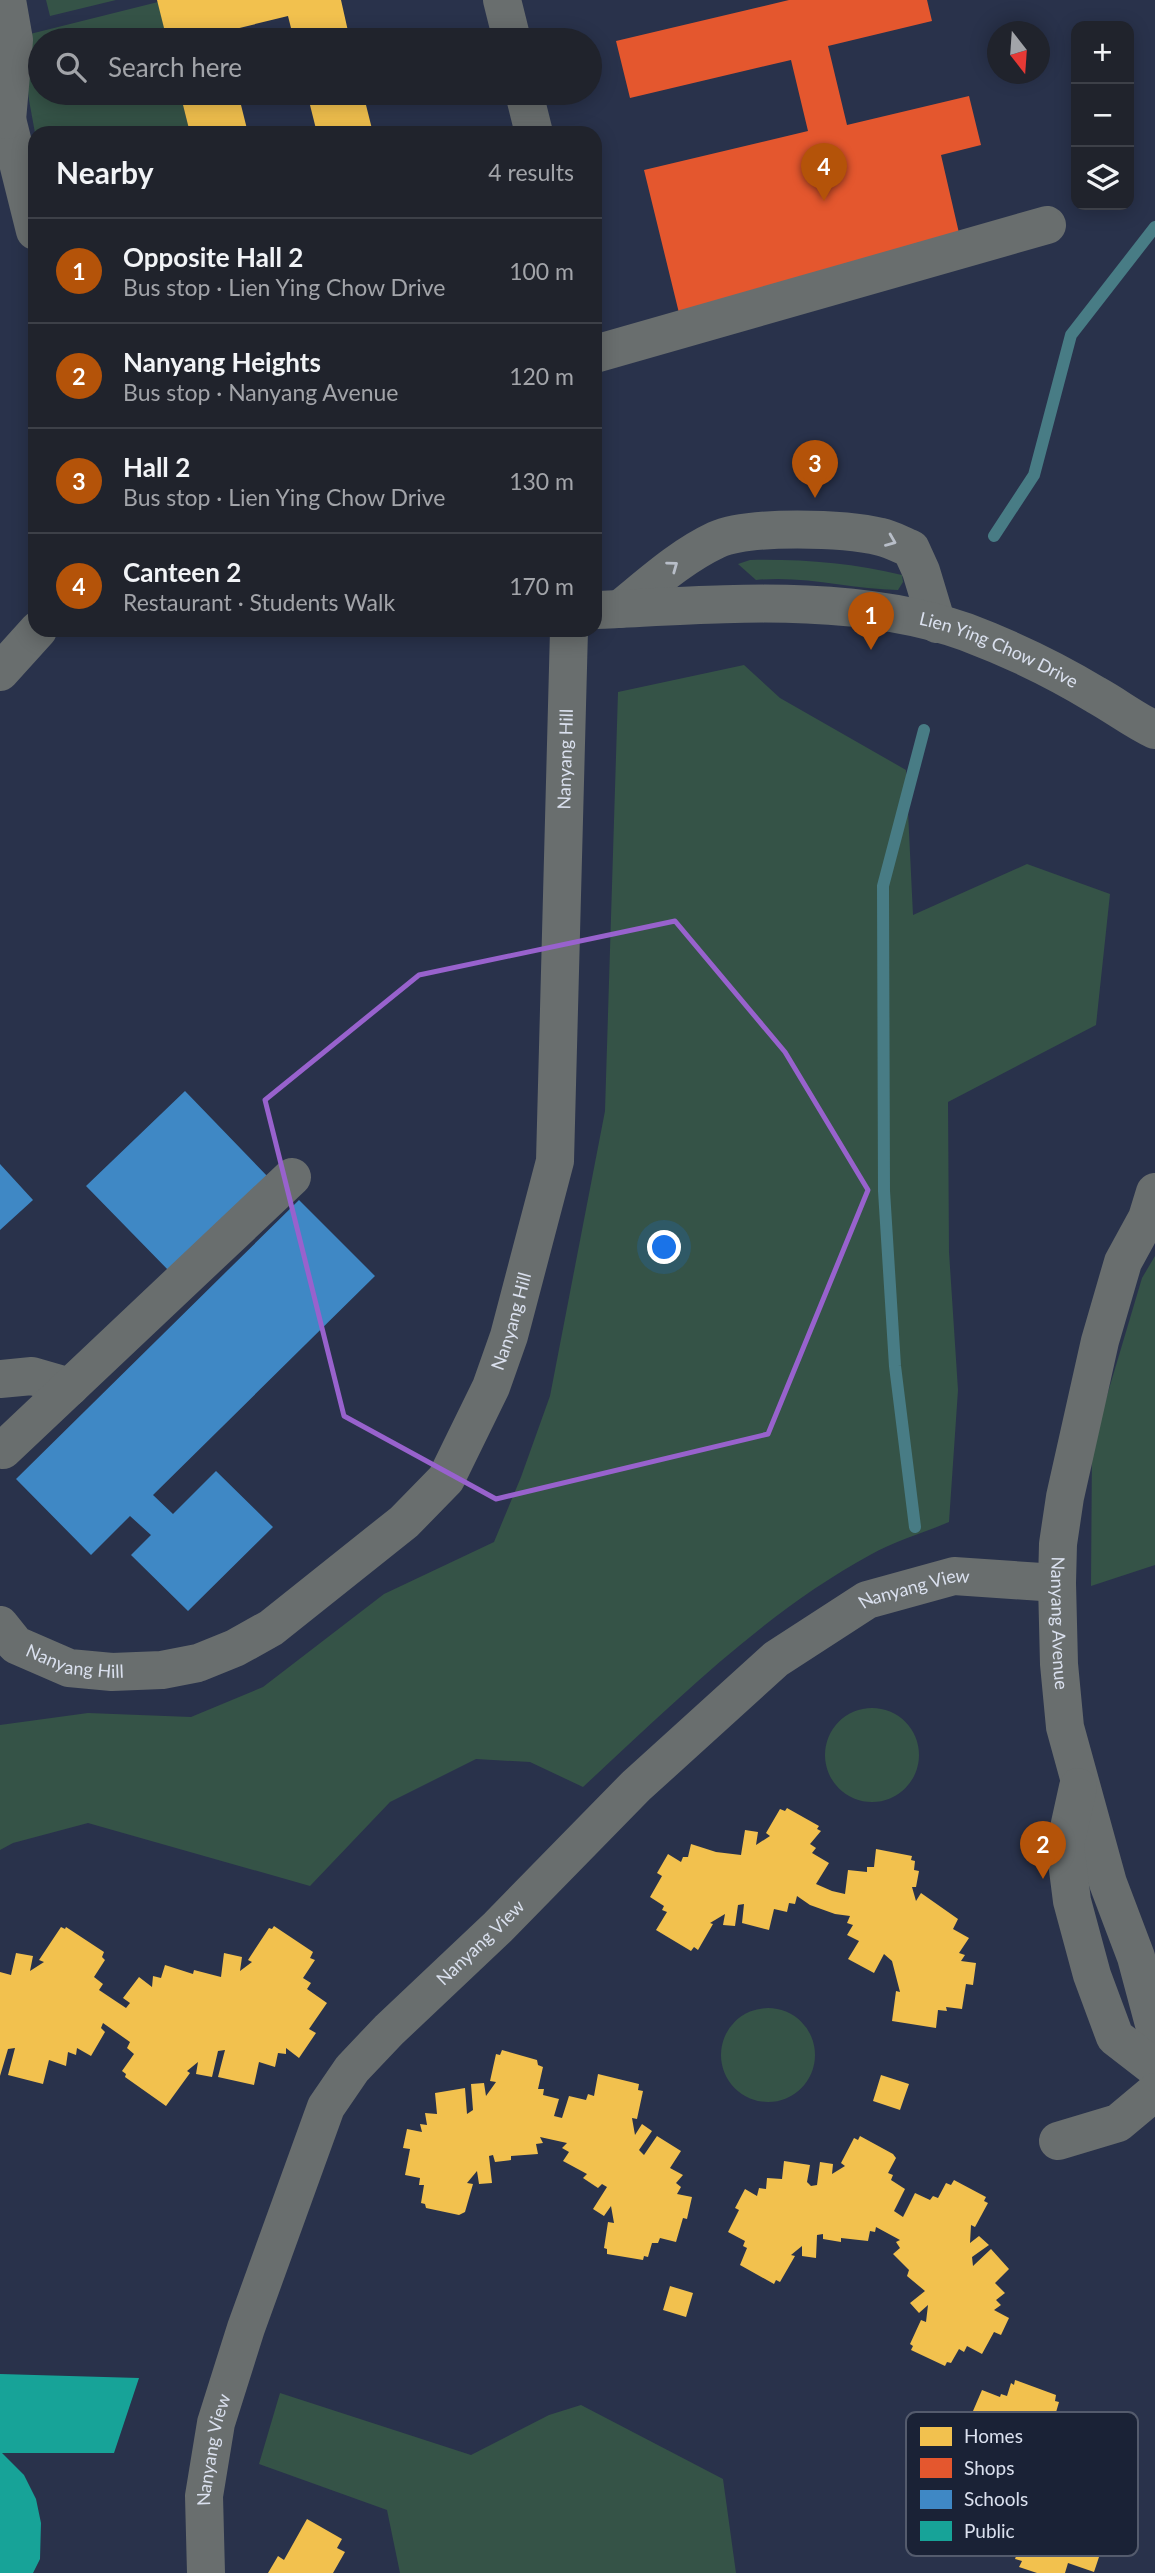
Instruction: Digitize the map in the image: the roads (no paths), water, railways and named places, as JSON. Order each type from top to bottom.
[{"type":"street","points":[[8,0],[14,40],[4,107],[28,203]]},
{"type":"street","points":[[527,105],[532,126]]},
{"type":"street","points":[[602,352],[1047,225]]},
{"type":"street","points":[[608,610],[719,538],[758,529],[843,532],[882,537],[911,549],[921,571],[937,624]]},
{"type":"street","name":"Lien Ying Chow Drive","points":[[608,610],[733,604],[825,605],[937,624],[994,644],[1058,673],[1149,731]]},
{"type":"street","points":[[0,672],[32,637]]},
{"type":"street","name":"Nanyang Hill","points":[[0,1625],[16,1645],[69,1668],[113,1672],[162,1670],[198,1663],[235,1648],[271,1628],[404,1522],[446,1479],[491,1387],[509,1336],[555,1161],[569,637]]},
{"type":"street","points":[[3,1450],[292,1177]]},
{"type":"street","name":"Nanyang Avenue","points":[[1152,1206],[1124,1262],[1100,1341],[1065,1497],[1058,1544],[1057,1583],[1059,1664],[1065,1727],[1108,1883],[1136,1957],[1155,2028]]},
{"type":"street","points":[[0,1380],[5,1377],[32,1376],[69,1387]]},
{"type":"street","name":"Nanyang View","points":[[206,2573],[204,2496],[216,2423],[246,2328],[326,2107],[352,2069],[389,2030],[498,1927],[636,1786],[776,1659],[867,1600],[954,1576],[1057,1583]]},
{"type":"street","points":[[1080,1779],[1065,1846],[1072,1901],[1092,1975],[1115,2037],[1155,2068]]},
{"type":"street","points":[[1058,2141],[1118,2123],[1155,2092]]},
{"type":"waterway","points":[[994,536],[1034,475],[1071,335],[1155,227]]},
{"type":"waterway","points":[[915,1527],[895,1366],[884,1191],[883,886],[924,730]]},
{"type":"place","name":"Canteen 2","points":[[824,201]]},
{"type":"place","name":"Hall 2","points":[[815,498]]},
{"type":"place","name":"Opposite Hall 2","points":[[871,650]]},
{"type":"place","name":"Nanyang Heights","points":[[1043,1879]]}]
